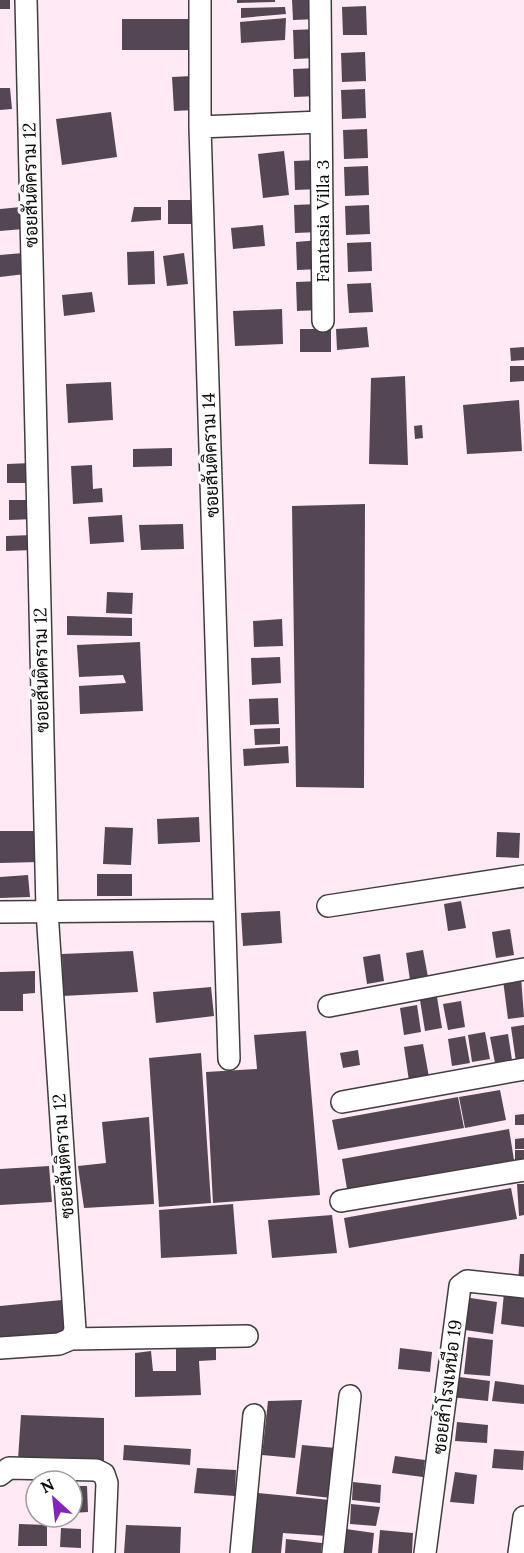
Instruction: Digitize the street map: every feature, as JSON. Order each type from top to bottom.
[{"type":"street","name":"ซอยสันติคราม 12","points":[[26,0],[47,911],[75,1330],[70,1339]]},
{"type":"street","name":"ซอยสันติคราม 14","points":[[200,0],[200,127],[229,1059]]},
{"type":"street","name":"Fantasia Villa 3","points":[[320,0],[323,321]]},
{"type":"street","points":[[200,127],[321,122]]},
{"type":"street","points":[[328,906],[524,876]]},
{"type":"street","points":[[0,912],[223,909]]},
{"type":"street","points":[[328,1005],[524,969]]},
{"type":"street","points":[[342,1102],[524,1069]]},
{"type":"street","points":[[341,1201],[524,1170]]},
{"type":"street","name":"ซอยสำโรงเหนือ 19","points":[[425,1553],[460,1286],[467,1281],[524,1287]]},
{"type":"street","points":[[0,1348],[59,1344],[70,1339],[247,1336]]},
{"type":"street","points":[[333,1553],[350,1396]]},
{"type":"street","points":[[241,1553],[254,1415]]},
{"type":"street","points":[[0,1475],[9,1468],[96,1470],[104,1474],[107,1483],[104,1553]]},
{"type":"street","points":[[519,1553],[524,1517]]},
{"type":"building","points":[[0,0],[10,0],[10,9],[0,9]]},
{"type":"building","points":[[237,0],[275,0],[275,2],[237,3]]},
{"type":"building","points":[[292,0],[316,0],[317,19],[293,20]]},
{"type":"building","points":[[366,6],[367,35],[343,35],[342,7]]},
{"type":"building","points":[[285,7],[286,14],[241,18],[241,8]]},
{"type":"building","points":[[286,18],[285,40],[241,43],[240,22]]},
{"type":"building","points":[[122,19],[192,19],[192,50],[122,50]]},
{"type":"building","points":[[317,29],[318,58],[294,59],[293,30]]},
{"type":"building","points":[[365,52],[366,81],[342,82],[341,53]]},
{"type":"building","points":[[317,68],[318,96],[294,97],[293,69]]},
{"type":"building","points":[[192,76],[194,110],[174,111],[172,77]]},
{"type":"building","points":[[0,88],[10,88],[12,109],[0,110]]},
{"type":"building","points":[[365,89],[366,118],[342,119],[341,90]]},
{"type":"building","points":[[111,112],[117,157],[62,165],[56,119]]},
{"type":"building","points":[[367,129],[368,158],[344,159],[343,130]]},
{"type":"building","points":[[284,151],[289,195],[263,198],[258,154]]},
{"type":"building","points":[[317,160],[319,189],[295,190],[294,161]]},
{"type":"building","points":[[368,166],[369,195],[345,196],[344,167]]},
{"type":"building","points":[[168,200],[196,200],[196,224],[168,224]]},
{"type":"building","points":[[318,204],[319,232],[295,233],[294,205]]},
{"type":"building","points":[[369,205],[370,234],[346,235],[345,206]]},
{"type":"building","points":[[21,207],[23,229],[0,231],[0,209]]},
{"type":"building","points":[[134,207],[161,207],[161,220],[131,222]]},
{"type":"building","points":[[263,225],[265,246],[233,249],[231,228]]},
{"type":"building","points":[[319,240],[321,269],[297,270],[296,242]]},
{"type":"building","points":[[371,242],[372,271],[348,272],[347,243]]},
{"type":"building","points":[[154,251],[155,284],[128,285],[127,252]]},
{"type":"building","points":[[23,253],[25,274],[0,277],[0,255]]},
{"type":"building","points":[[184,253],[188,284],[167,286],[163,256]]},
{"type":"building","points":[[320,281],[321,310],[297,311],[296,282]]},
{"type":"building","points":[[371,283],[373,312],[349,313],[347,284]]},
{"type":"building","points":[[92,292],[95,312],[64,316],[62,295]]},
{"type":"building","points":[[282,309],[283,344],[235,346],[233,311]]},
{"type":"building","points":[[367,327],[369,347],[337,350],[336,329]]},
{"type":"building","points":[[300,329],[331,329],[331,352],[300,352]]},
{"type":"building","points":[[524,347],[524,360],[511,361],[510,348]]},
{"type":"building","points":[[510,366],[524,366],[524,381],[510,382]]},
{"type":"building","points":[[405,376],[408,465],[369,464],[371,378]]},
{"type":"building","points":[[111,382],[113,420],[68,423],[66,384]]},
{"type":"building","points":[[519,400],[522,451],[467,454],[463,405]]},
{"type":"building","points":[[422,425],[423,438],[415,439],[414,426]]},
{"type":"building","points":[[172,448],[172,466],[133,467],[133,449]]},
{"type":"building","points":[[32,463],[33,483],[7,483],[7,464]]},
{"type":"building","points":[[92,465],[93,489],[102,488],[103,502],[73,504],[71,466]]},
{"type":"building","points":[[9,500],[35,500],[35,519],[9,520]]},
{"type":"building","points":[[365,504],[364,788],[296,787],[292,506]]},
{"type":"building","points":[[122,515],[124,542],[90,544],[88,517]]},
{"type":"building","points":[[183,524],[184,549],[141,550],[139,525]]},
{"type":"building","points":[[33,535],[33,550],[6,551],[6,536]]},
{"type":"building","points":[[107,592],[133,593],[132,614],[106,613]]},
{"type":"building","points":[[67,616],[132,618],[132,636],[67,635]]},
{"type":"building","points":[[282,619],[283,646],[254,647],[253,621]]},
{"type":"building","points":[[140,642],[143,711],[80,714],[79,686],[126,683],[123,675],[79,677],[77,645]]},
{"type":"building","points":[[280,657],[281,683],[252,685],[251,658]]},
{"type":"building","points":[[278,698],[279,724],[250,725],[249,699]]},
{"type":"building","points":[[280,728],[280,744],[255,745],[254,729]]},
{"type":"building","points":[[288,746],[289,763],[244,766],[243,749]]},
{"type":"building","points":[[199,817],[200,842],[158,844],[157,819]]},
{"type":"building","points":[[105,827],[133,828],[131,865],[103,864]]},
{"type":"building","points":[[0,831],[37,831],[38,862],[0,863]]},
{"type":"building","points":[[497,832],[520,833],[519,858],[496,857]]},
{"type":"building","points":[[97,874],[132,874],[132,896],[97,896]]},
{"type":"building","points":[[28,875],[30,897],[0,898],[0,877]]},
{"type":"building","points":[[461,901],[466,928],[448,931],[444,904]]},
{"type":"building","points":[[280,911],[282,943],[243,946],[241,913]]},
{"type":"building","points":[[510,929],[514,955],[496,958],[492,932]]},
{"type":"building","points":[[423,950],[428,977],[410,980],[406,953]]},
{"type":"building","points":[[133,951],[138,992],[63,996],[62,954]]},
{"type":"building","points":[[380,954],[384,981],[367,984],[363,957]]},
{"type":"building","points":[[35,971],[35,993],[23,994],[23,1011],[0,1011],[0,972]]},
{"type":"building","points":[[521,977],[524,1017],[508,1019],[503,980]]},
{"type":"building","points":[[211,987],[214,1016],[156,1023],[153,992]]},
{"type":"building","points":[[437,997],[442,1028],[425,1031],[420,1000]]},
{"type":"building","points":[[461,1001],[465,1027],[448,1030],[443,1004]]},
{"type":"building","points":[[417,1005],[421,1032],[404,1035],[400,1008]]},
{"type":"building","points":[[524,1025],[524,1061],[516,1062],[511,1027]]},
{"type":"building","points":[[306,1031],[320,1195],[213,1203],[206,1072],[257,1069],[254,1035]]},
{"type":"building","points":[[485,1032],[490,1059],[472,1062],[468,1035]]},
{"type":"building","points":[[508,1034],[512,1060],[495,1063],[490,1037]]},
{"type":"building","points":[[465,1036],[470,1063],[452,1066],[448,1039]]},
{"type":"building","points":[[423,1044],[429,1077],[409,1081],[404,1047]]},
{"type":"building","points":[[358,1050],[360,1065],[343,1068],[340,1053]]},
{"type":"building","points":[[201,1053],[211,1203],[159,1207],[149,1058]]},
{"type":"building","points":[[500,1090],[506,1120],[465,1128],[459,1097]]},
{"type":"building","points":[[458,1097],[464,1128],[338,1150],[332,1120]]},
{"type":"building","points":[[524,1114],[524,1125],[515,1125],[515,1115]]},
{"type":"building","points":[[149,1117],[154,1204],[84,1208],[78,1166],[106,1163],[102,1122]]},
{"type":"building","points":[[509,1129],[514,1160],[347,1189],[342,1159]]},
{"type":"building","points":[[524,1138],[524,1149],[515,1149],[515,1139]]},
{"type":"building","points":[[515,1150],[524,1150],[524,1160],[515,1161]]},
{"type":"building","points":[[49,1166],[52,1202],[0,1205],[0,1169]]},
{"type":"building","points":[[517,1184],[524,1184],[524,1215],[519,1216]]},
{"type":"building","points":[[511,1188],[517,1219],[349,1248],[344,1218]]},
{"type":"building","points":[[233,1204],[237,1254],[161,1258],[159,1210]]},
{"type":"building","points":[[332,1215],[337,1253],[272,1258],[268,1220]]},
{"type":"building","points":[[520,1254],[524,1254],[524,1282],[518,1282]]},
{"type":"building","points":[[504,1293],[524,1296],[524,1327],[501,1324]]},
{"type":"building","points":[[464,1297],[497,1302],[493,1334],[458,1329]]},
{"type":"building","points":[[62,1300],[67,1332],[0,1337],[0,1306]]},
{"type":"building","points":[[468,1337],[493,1340],[490,1376],[464,1374]]},
{"type":"building","points":[[216,1348],[216,1360],[199,1361],[201,1395],[135,1397],[135,1353],[151,1351],[153,1371],[176,1371],[176,1349]]},
{"type":"building","points":[[400,1348],[432,1352],[430,1372],[398,1369]]},
{"type":"building","points":[[452,1376],[490,1381],[488,1401],[450,1397]]},
{"type":"building","points":[[495,1381],[524,1385],[524,1404],[492,1401]]},
{"type":"building","points":[[302,1400],[295,1458],[262,1455],[268,1401]]},
{"type":"building","points":[[21,1415],[104,1418],[104,1463],[18,1459]]},
{"type":"building","points":[[457,1422],[488,1425],[487,1443],[455,1441]]},
{"type":"building","points":[[124,1445],[191,1449],[190,1465],[123,1460]]},
{"type":"building","points":[[302,1445],[336,1448],[331,1498],[296,1494]]},
{"type":"building","points":[[494,1449],[524,1451],[523,1470],[492,1468]]},
{"type":"building","points":[[395,1456],[425,1460],[423,1477],[392,1473]]},
{"type":"building","points":[[197,1468],[236,1470],[235,1496],[194,1493]]},
{"type":"building","points":[[455,1472],[477,1475],[474,1504],[450,1502]]},
{"type":"building","points":[[353,1482],[381,1485],[380,1503],[352,1500]]},
{"type":"building","points":[[84,1486],[87,1486],[88,1512],[84,1512]]},
{"type":"building","points":[[258,1493],[330,1500],[327,1536],[283,1533],[281,1553],[250,1553]]},
{"type":"building","points":[[351,1504],[380,1507],[376,1526],[350,1524]]},
{"type":"building","points":[[19,1524],[24,1524],[24,1529],[47,1529],[47,1546],[18,1546]]},
{"type":"building","points":[[126,1525],[181,1527],[180,1553],[124,1553]]},
{"type":"building","points":[[61,1529],[81,1529],[81,1548],[60,1547]]},
{"type":"building","points":[[346,1529],[374,1533],[372,1553],[343,1553]]},
{"type":"building","points":[[380,1530],[413,1533],[412,1553],[378,1553]]},
{"type":"building","points":[[286,1539],[322,1543],[321,1553],[285,1553]]}]
